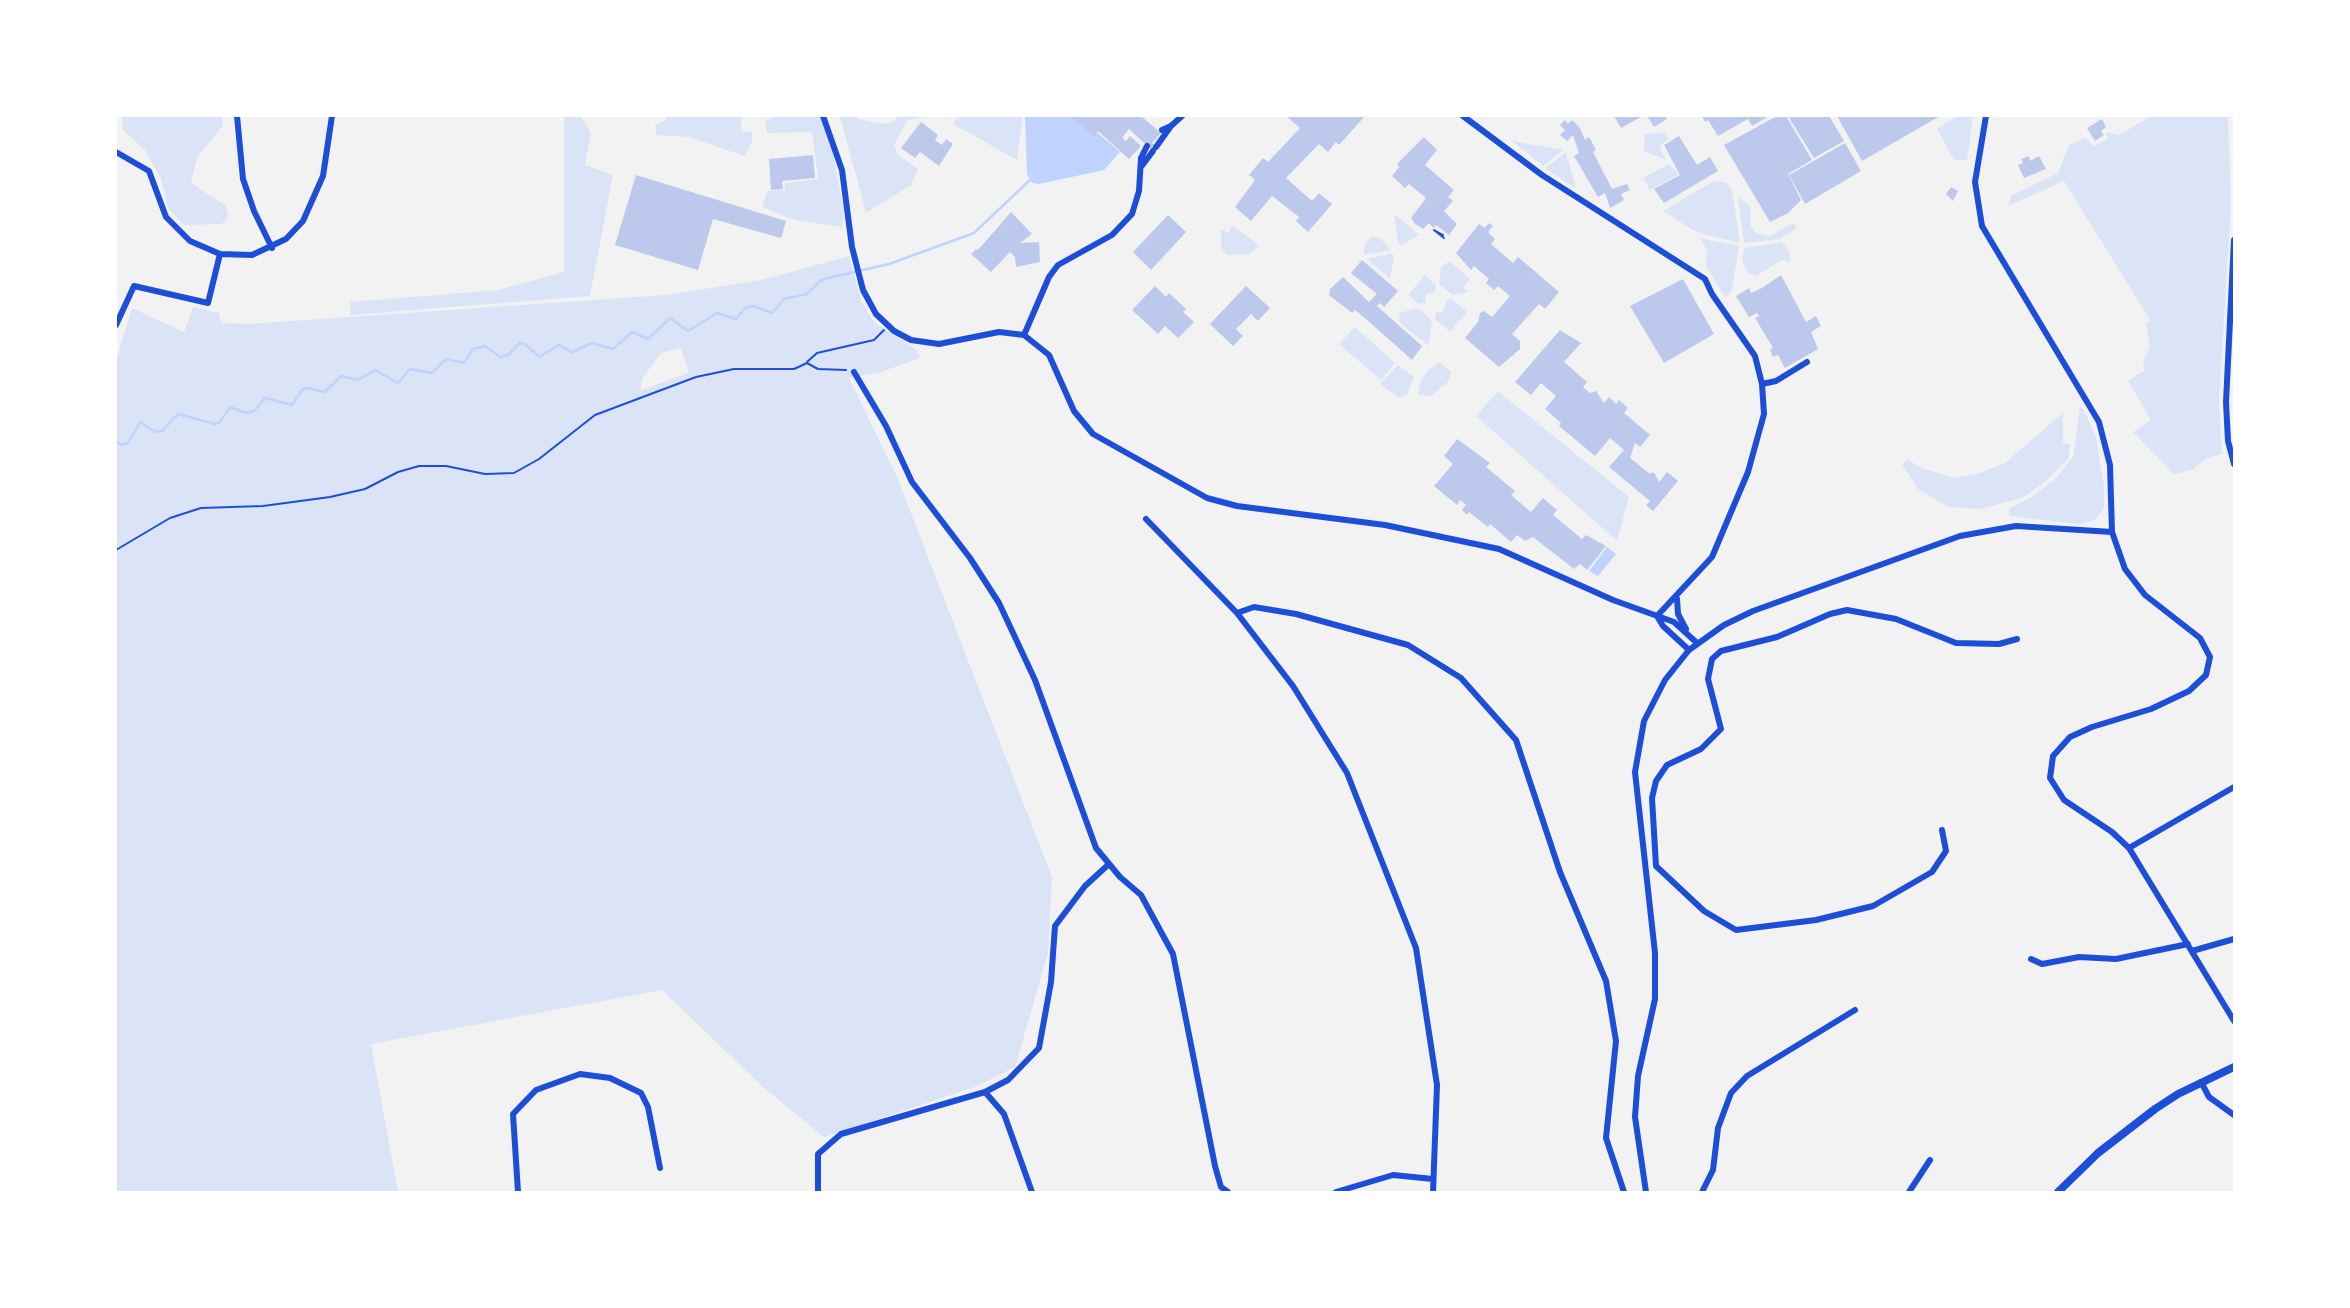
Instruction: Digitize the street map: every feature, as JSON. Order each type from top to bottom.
[{"type":"main road","points":[[2058,1192],[2118,1136],[2178,1094],[2235,1067]]},
{"type":"street","points":[[237,116],[243,179],[254,212],[272,248]]},
{"type":"street","points":[[116,152],[149,171],[166,217],[180,234],[219,254],[252,255],[272,248],[295,231],[310,210],[326,167],[332,116]]},
{"type":"street","points":[[823,116],[842,170],[854,257],[860,279],[876,314],[894,331],[911,340],[939,344],[999,332],[1024,335],[1040,344],[1049,355],[1074,411],[1093,434],[1207,498],[1237,506],[1385,525],[1499,549],[1674,622],[1697,643]]},
{"type":"street","points":[[1024,335],[1049,277],[1058,265],[1112,235],[1132,214],[1139,191],[1139,169],[1152,148],[1182,116]]},
{"type":"street","points":[[1462,116],[1542,175],[1705,279],[1712,294],[1752,350],[1762,384],[1764,414],[1748,472],[1712,557],[1677,598],[1657,616]]},
{"type":"street","points":[[1986,116],[1975,182],[1982,226],[2099,422],[2110,465],[2112,532],[2125,569],[2138,589],[2194,632],[2204,643],[2210,657],[2206,675],[2189,691],[2151,709],[2075,734],[2053,756],[2050,778],[2060,796],[2112,832],[2129,848],[2235,1021]]},
{"type":"street","points":[[2235,240],[2226,422],[2235,464]]},
{"type":"street","points":[[116,325],[134,286],[208,303],[219,254]]},
{"type":"street","points":[[1762,384],[1776,381],[1807,362]]},
{"type":"street","points":[[854,372],[886,426],[912,482],[970,558],[999,603],[1035,681],[1096,848],[1142,895],[1173,954],[1215,1166],[1221,1187],[1228,1192]]},
{"type":"street","points":[[1146,519],[1237,613],[1293,685],[1336,751],[1416,948],[1437,1085],[1433,1192]]},
{"type":"street","points":[[1646,1192],[1637,1150],[1636,1098],[1656,980],[1635,772],[1640,736],[1658,691],[1697,643],[1753,611],[1969,534],[2016,526],[2112,532]]},
{"type":"street","points":[[1677,598],[1678,614],[1689,634]]},
{"type":"street","points":[[1237,613],[1254,607],[1296,614],[1408,645],[1461,678],[1516,740],[1560,872],[1606,981],[1616,1041],[1606,1138],[1624,1192]]},
{"type":"street","points":[[1656,866],[1651,810],[1653,789],[1667,765],[1700,749],[1721,729],[1708,679],[1712,659],[1721,651],[1777,637],[1830,614],[1847,610],[1896,619],[1956,643],[1999,644],[2017,639]]},
{"type":"street","points":[[1657,616],[1663,626],[1689,650]]},
{"type":"street","points":[[2129,848],[2235,787]]},
{"type":"street","points":[[1643,857],[1726,927],[1737,930],[1759,929],[1849,913],[1883,900],[1932,872],[1946,851],[1942,830]]},
{"type":"street","points":[[818,1192],[818,1154],[841,1134],[985,1092],[1008,1080],[1039,1048],[1051,982],[1055,926],[1085,886],[1109,863]]},
{"type":"street","points":[[2031,959],[2042,964],[2079,957],[2116,959],[2235,939]]},
{"type":"street","points":[[1702,1192],[1713,1170],[1718,1128],[1731,1093],[1746,1076],[1855,1010]]},
{"type":"street","points":[[518,1192],[513,1114],[536,1090],[580,1074],[626,1083],[641,1093],[648,1107],[660,1168]]},
{"type":"street","points":[[2201,1082],[2209,1097],[2235,1115]]},
{"type":"street","points":[[985,1092],[1004,1114],[1032,1192]]},
{"type":"street","points":[[1909,1192],[1930,1160]]},
{"type":"street","points":[[1336,1192],[1393,1175],[1433,1179]]},
{"type":"path","points":[[116,551],[161,523],[201,508],[263,506],[330,497],[365,489],[398,472],[419,467],[446,466],[485,474],[514,473],[539,459],[584,421],[641,396],[725,370],[790,370],[807,363],[817,353],[874,340],[884,330]]},
{"type":"path","points":[[807,363],[818,369],[854,372]]},
{"type":"shaded area","points":[[122,116],[222,116],[223,125],[197,158],[191,183],[226,206],[228,216],[222,224],[184,225],[168,208],[161,179],[145,150],[123,130]]},
{"type":"shaded area","points":[[564,116],[580,116],[591,133],[585,165],[613,175],[590,296],[351,315],[350,302],[498,290],[564,272]]},
{"type":"shaded area","points":[[665,116],[741,116],[741,131],[752,132],[752,142],[744,156],[689,137],[656,135],[655,125],[666,120]]},
{"type":"shaded area","points":[[774,116],[820,116],[833,154],[844,211],[842,227],[795,220],[762,207],[767,191],[785,190],[785,183],[818,179],[812,132],[767,133],[765,121]]},
{"type":"shaded area","points":[[840,116],[857,116],[858,119],[882,124],[893,122],[899,116],[929,116],[908,120],[894,145],[898,155],[918,169],[911,185],[866,213]]},
{"type":"shaded area","points":[[958,116],[1023,116],[1017,160],[953,124]]},
{"type":"shaded area","points":[[1957,116],[1973,116],[1967,160],[1954,160],[1937,129]]},
{"type":"shaded area","points":[[2151,116],[2228,117],[2231,204],[2219,401],[2222,454],[2207,458],[2192,470],[2174,474],[2133,432],[2151,420],[2128,381],[2145,370],[2143,361],[2150,347],[2146,324],[2150,320],[2064,181],[2008,206],[2012,195],[2058,173],[2069,145],[2086,138],[2094,146],[2108,139],[2106,132],[2119,135]]},
{"type":"shaded area","points":[[1664,133],[1669,139],[1659,146],[1666,160],[1644,151],[1645,134]]},
{"type":"shaded area","points":[[1512,141],[1563,150],[1543,166]]},
{"type":"shaded area","points":[[1566,152],[1576,189],[1545,168]]},
{"type":"shaded area","points":[[1669,164],[1679,174],[1650,190],[1643,178]]},
{"type":"shaded area","points":[[1714,181],[1725,182],[1732,189],[1740,243],[1696,232],[1663,211]]},
{"type":"shaded area","points":[[1738,197],[1750,206],[1751,227],[1756,233],[1770,236],[1794,223],[1797,228],[1780,239],[1744,243]]},
{"type":"shaded area","points":[[1394,214],[1419,235],[1402,245],[1398,243]]},
{"type":"shaded area","points":[[1232,225],[1259,245],[1250,254],[1227,255],[1221,248],[1221,229],[1229,233]]},
{"type":"shaded area","points":[[1370,237],[1379,237],[1391,250],[1364,255],[1364,247]]},
{"type":"shaded area","points":[[1700,238],[1739,246],[1732,291],[1725,297],[1706,266],[1707,250]]},
{"type":"shaded area","points":[[1782,242],[1791,255],[1791,262],[1782,260],[1756,276],[1749,274],[1742,261],[1744,248]]},
{"type":"shaded area","points":[[1392,253],[1394,256],[1390,279],[1367,259]]},
{"type":"shaded area","points":[[849,256],[861,301],[874,322],[918,351],[920,358],[881,372],[849,378],[897,477],[1052,877],[1048,953],[1015,1067],[975,1087],[824,1137],[764,1088],[662,990],[371,1044],[398,1192],[116,1192],[116,361],[132,308],[184,332],[193,307],[219,313],[221,323],[248,324],[665,295],[762,280]],"holes":[[[681,348],[689,373],[641,390],[642,379],[661,353]]]},
{"type":"shaded area","points":[[1449,261],[1470,279],[1463,287],[1468,292],[1453,295],[1439,284],[1441,268]]},
{"type":"shaded area","points":[[1425,275],[1436,285],[1435,291],[1426,294],[1425,303],[1419,304],[1408,295]]},
{"type":"shaded area","points":[[1452,299],[1467,312],[1450,332],[1435,319],[1436,313],[1443,311],[1447,300]]},
{"type":"shaded area","points":[[1418,308],[1432,321],[1429,346],[1400,323],[1399,313]]},
{"type":"shaded area","points":[[1355,327],[1395,363],[1381,380],[1339,344]]},
{"type":"shaded area","points":[[1440,362],[1451,372],[1448,382],[1431,396],[1418,395],[1420,383],[1428,370]]},
{"type":"shaded area","points":[[1398,365],[1414,377],[1407,394],[1400,398],[1380,384]]},
{"type":"shaded area","points":[[1498,391],[1629,497],[1617,541],[1476,416]]},
{"type":"shaded area","points":[[2080,407],[2084,410],[2096,438],[2104,485],[2104,508],[2095,520],[2079,524],[2009,516],[2009,509],[2035,495],[2058,476],[2073,457]]},
{"type":"shaded area","points":[[2063,413],[2063,443],[2070,445],[2068,459],[2046,481],[2022,498],[1980,509],[1948,507],[1918,489],[1902,464],[1907,459],[1921,468],[1954,478],[1980,473],[2005,463]]},
{"type":"water","points":[[1025,116],[1078,116],[1120,152],[1104,170],[1039,184],[1032,183],[1027,174]]},
{"type":"water","points":[[1607,547],[1616,554],[1598,576],[1589,571]]},
{"type":"building","points":[[1070,116],[1141,116],[1161,133],[1152,143],[1156,147],[1153,151],[1129,129],[1122,138],[1126,141],[1130,136],[1141,146],[1129,159],[1098,131],[1094,136]]},
{"type":"building","points":[[1286,116],[1365,116],[1339,145],[1336,142],[1328,152],[1319,144],[1286,178],[1312,201],[1319,193],[1332,204],[1308,232],[1296,221],[1299,217],[1272,196],[1251,221],[1235,207],[1255,180],[1249,175],[1263,158],[1268,162],[1300,128]]},
{"type":"building","points":[[1614,116],[1643,116],[1621,128]]},
{"type":"building","points":[[1647,116],[1665,116],[1667,119],[1654,127]]},
{"type":"building","points":[[1702,116],[1769,116],[1752,126],[1748,119],[1718,136],[1708,120],[1705,122]]},
{"type":"building","points":[[1777,116],[1786,116],[1812,160],[1788,174],[1801,200],[1788,213],[1770,222],[1724,145]]},
{"type":"building","points":[[1788,116],[1829,116],[1844,141],[1814,158]]},
{"type":"building","points":[[1837,116],[1940,116],[1862,161]]},
{"type":"building","points":[[2102,119],[2106,127],[2101,131],[2104,135],[2095,141],[2087,128]]},
{"type":"building","points":[[1565,120],[1568,124],[1572,120],[1580,128],[1585,140],[1589,137],[1596,150],[1593,152],[1612,189],[1627,184],[1630,190],[1621,194],[1624,200],[1610,208],[1605,193],[1598,197],[1574,156],[1579,153],[1573,135],[1567,141],[1560,135],[1565,130],[1560,125]]},
{"type":"building","points":[[921,122],[938,135],[935,140],[942,145],[946,139],[953,144],[939,166],[920,152],[915,158],[901,148]]},
{"type":"building","points":[[1679,136],[1697,165],[1710,157],[1718,171],[1664,203],[1654,189],[1680,175],[1664,145]]},
{"type":"building","points":[[1424,137],[1437,150],[1425,165],[1454,190],[1448,197],[1453,201],[1444,211],[1457,224],[1449,235],[1436,225],[1434,228],[1429,223],[1423,229],[1415,224],[1411,218],[1426,198],[1409,184],[1405,188],[1392,176],[1399,167],[1397,164]]},
{"type":"building","points":[[1845,143],[1861,171],[1805,204],[1789,175]]},
{"type":"building","points":[[813,155],[815,178],[782,181],[783,189],[771,190],[769,159]]},
{"type":"building","points":[[2029,156],[2030,161],[2039,156],[2046,169],[2024,178],[2018,165],[2023,163],[2021,159]]},
{"type":"building","points":[[636,175],[786,221],[781,238],[713,219],[698,270],[615,245]]},
{"type":"building","points":[[1951,187],[1958,191],[1953,201],[1946,194]]},
{"type":"building","points":[[1011,212],[1032,234],[1020,243],[1039,242],[1040,262],[1016,267],[1015,257],[1010,252],[991,272],[971,254],[978,250]]},
{"type":"building","points":[[1168,215],[1186,232],[1151,270],[1133,252]]},
{"type":"building","points":[[1489,223],[1493,226],[1488,232],[1495,239],[1491,244],[1513,263],[1518,257],[1559,292],[1545,309],[1539,304],[1512,334],[1520,341],[1520,349],[1499,367],[1465,338],[1478,322],[1480,313],[1484,311],[1492,317],[1510,296],[1498,286],[1494,290],[1486,283],[1489,279],[1474,266],[1471,270],[1456,253],[1479,224],[1485,228]]},
{"type":"building","points":[[1362,260],[1398,291],[1384,307],[1380,303],[1377,306],[1422,346],[1412,360],[1355,310],[1352,313],[1329,295],[1330,289],[1343,277],[1369,302],[1377,294],[1351,273]]},
{"type":"building","points":[[1781,275],[1806,322],[1816,316],[1821,326],[1811,332],[1818,349],[1785,368],[1778,355],[1773,357],[1770,350],[1773,348],[1755,318],[1759,316],[1757,313],[1749,317],[1736,296],[1749,288],[1751,293],[1762,288]]},
{"type":"building","points":[[1683,279],[1714,334],[1664,363],[1630,306]]},
{"type":"building","points":[[1155,286],[1166,297],[1169,293],[1186,309],[1183,312],[1194,322],[1178,338],[1165,326],[1158,334],[1132,310]]},
{"type":"building","points":[[1246,286],[1270,308],[1258,321],[1251,314],[1236,329],[1243,336],[1233,346],[1210,324]]},
{"type":"building","points":[[1560,330],[1581,343],[1564,362],[1587,382],[1583,387],[1590,393],[1596,391],[1604,403],[1609,397],[1616,404],[1619,400],[1628,408],[1624,413],[1650,435],[1640,447],[1635,443],[1630,458],[1650,474],[1655,474],[1659,482],[1667,472],[1678,481],[1653,511],[1646,505],[1650,501],[1609,467],[1624,450],[1610,438],[1595,456],[1559,426],[1561,423],[1545,409],[1556,396],[1541,383],[1531,395],[1515,382]]},
{"type":"building","points":[[1457,439],[1490,463],[1486,467],[1515,491],[1511,495],[1531,512],[1543,498],[1557,510],[1553,515],[1582,539],[1586,535],[1606,546],[1587,570],[1580,564],[1574,569],[1533,537],[1525,541],[1517,535],[1511,542],[1490,524],[1488,527],[1469,512],[1467,515],[1462,510],[1466,505],[1460,500],[1457,505],[1434,486],[1453,464],[1444,456]]},
{"type":"waterway","points":[[116,441],[121,445],[128,443],[140,422],[156,432],[162,431],[178,414],[215,424],[220,422],[230,407],[246,413],[254,411],[265,398],[292,405],[302,390],[307,388],[325,392],[341,376],[358,380],[375,370],[398,383],[410,369],[432,373],[446,359],[464,363],[473,349],[485,346],[500,357],[508,355],[520,343],[525,344],[539,357],[559,345],[572,352],[592,343],[613,349],[632,332],[648,339],[670,318],[688,331],[717,313],[736,319],[745,308],[754,306],[772,313],[784,299],[807,294],[820,281],[889,264],[974,233],[1031,179]]}]
